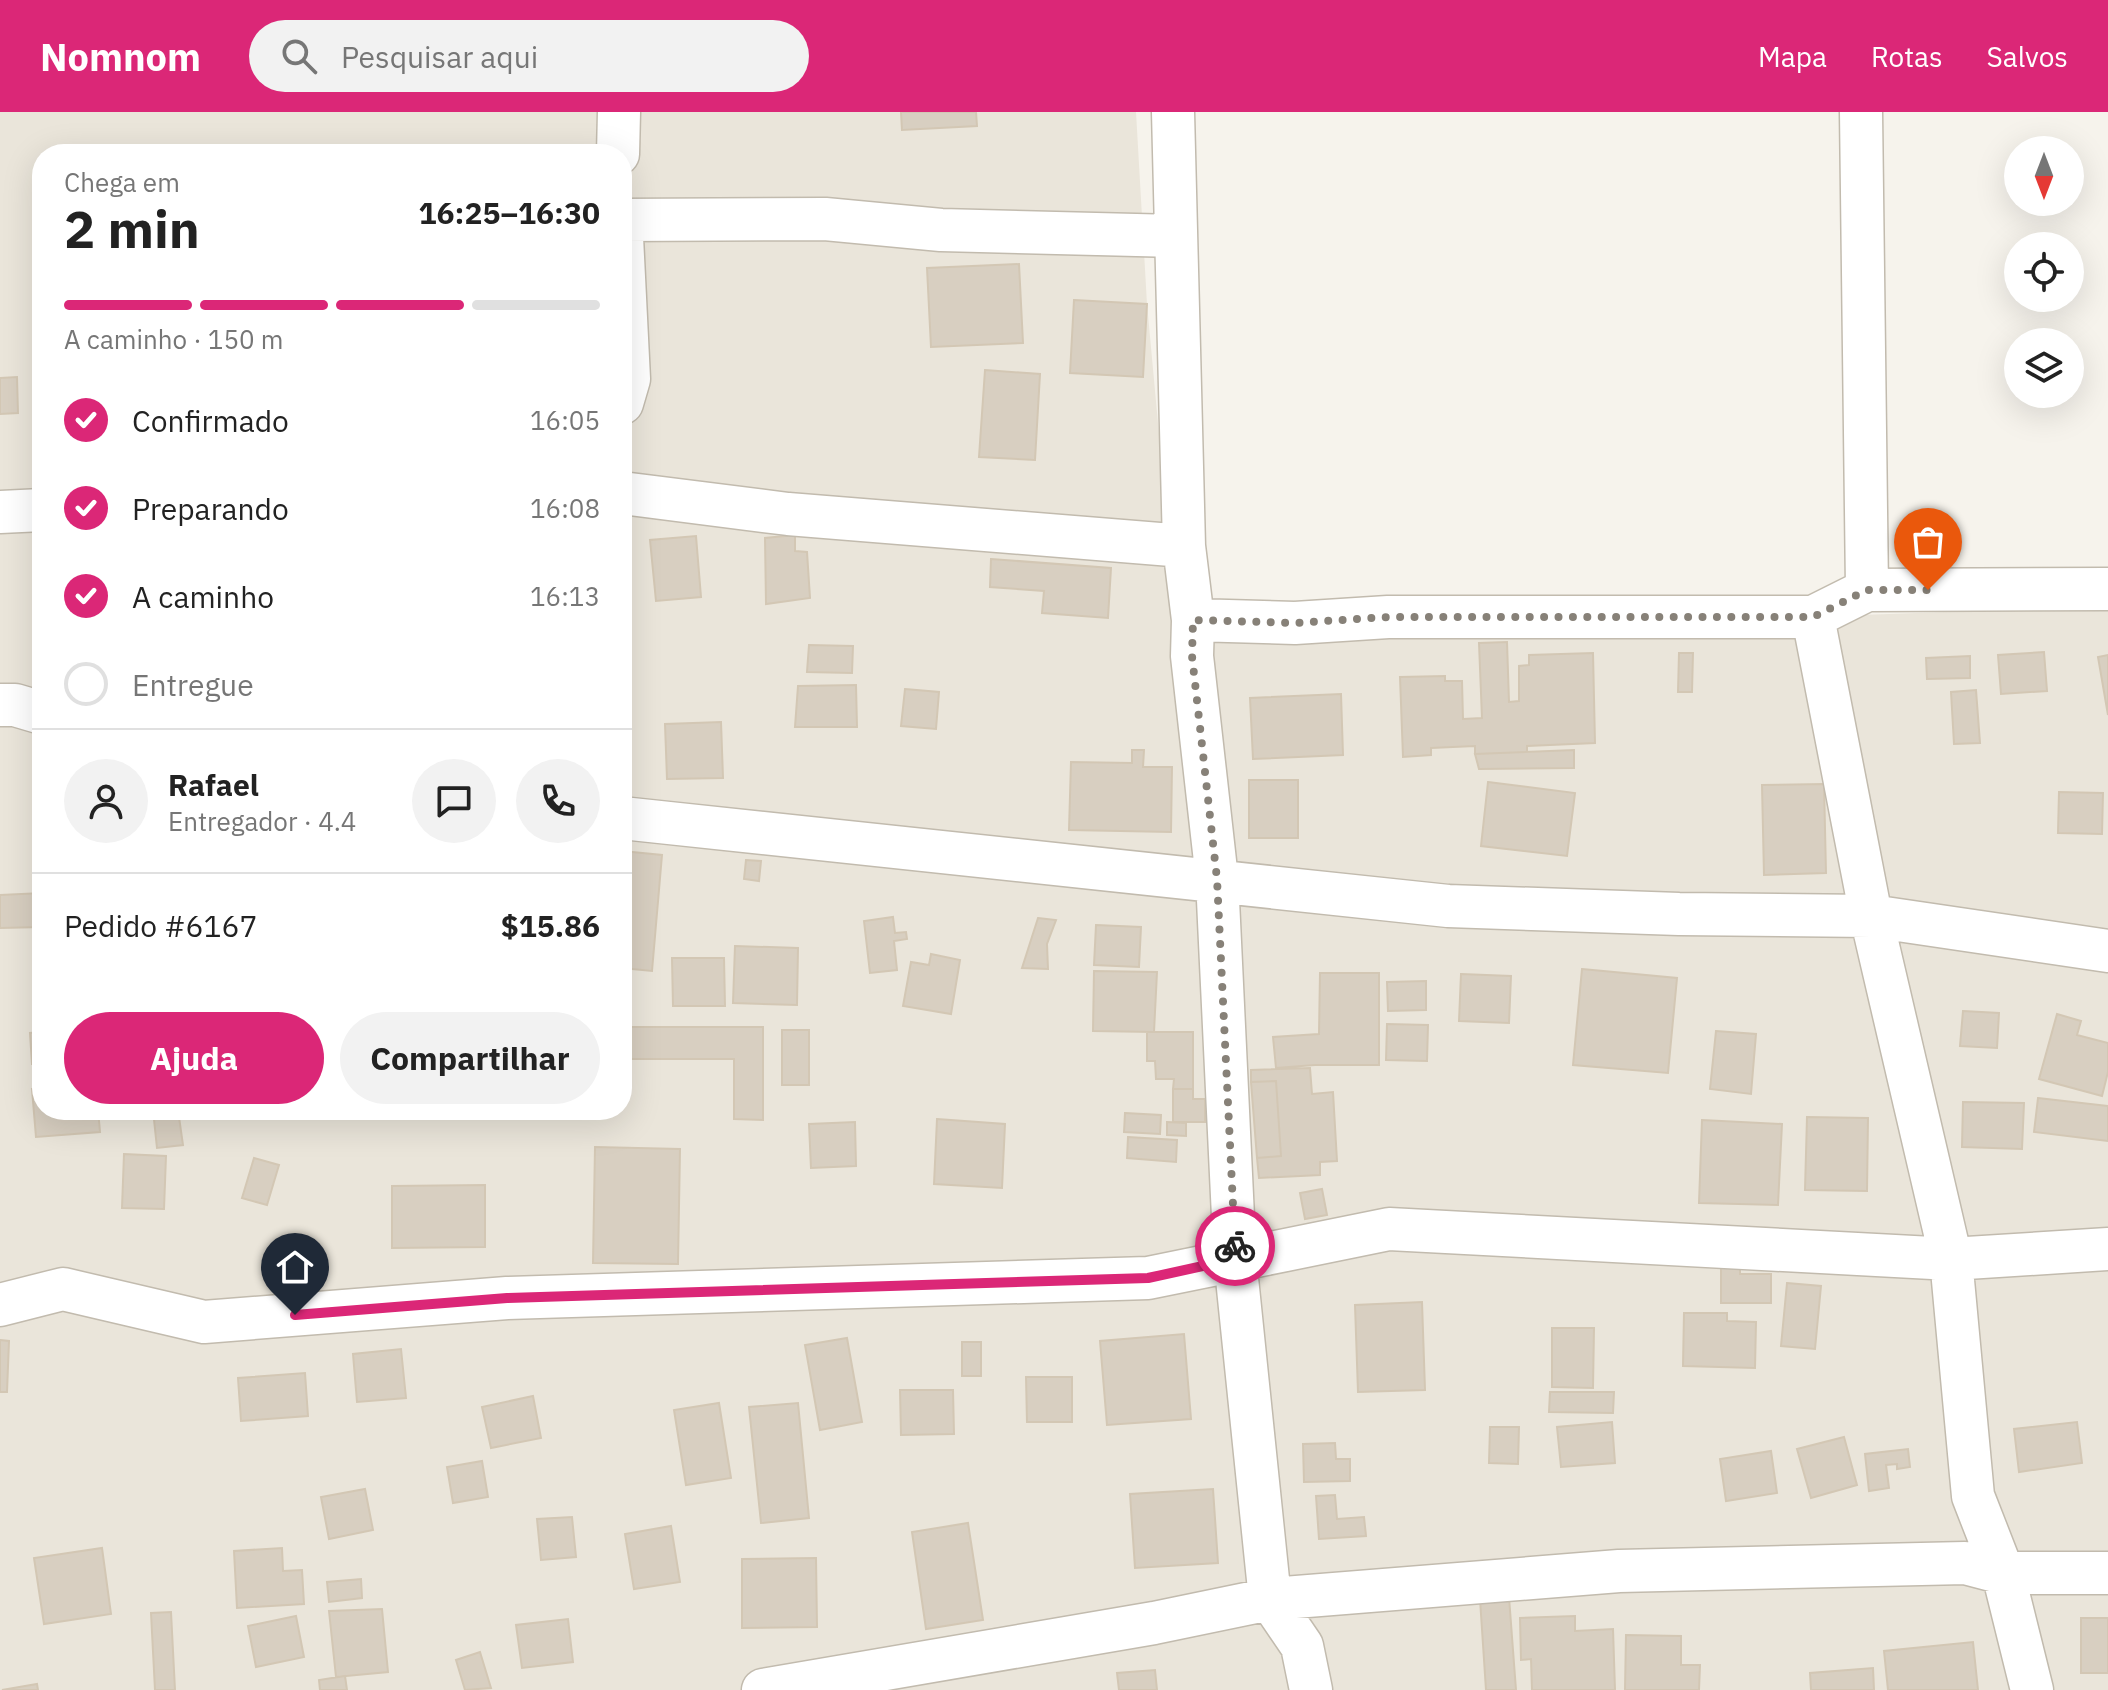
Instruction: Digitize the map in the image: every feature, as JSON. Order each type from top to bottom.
[{"type":"street","points":[[618,144],[619,112]]},
{"type":"street","points":[[1173,112],[1184,546],[1193,620],[1192,656],[1217,879],[1235,1259],[1270,1599],[1302,1646],[1311,1690]]},
{"type":"street","points":[[1861,112],[1867,590]]},
{"type":"street","points":[[632,220],[825,219],[941,230],[1176,236]]},
{"type":"street","points":[[632,494],[788,514],[1184,546]]},
{"type":"street","points":[[0,512],[32,510]]},
{"type":"street","points":[[1193,620],[1295,623],[1402,617],[1813,617],[1867,590],[2108,589]]},
{"type":"street","points":[[1813,617],[1871,916],[1951,1259],[1973,1496],[2003,1573],[2032,1690]]},
{"type":"street","points":[[0,705],[32,710]]},
{"type":"street","points":[[632,819],[1448,906],[1679,914],[1871,916],[2108,951]]},
{"type":"street","points":[[0,1305],[63,1289],[204,1322],[507,1298],[1148,1278],[1389,1229],[1951,1259],[2108,1249]]},
{"type":"street","points":[[763,1690],[1154,1623],[1270,1599],[1619,1571],[1965,1563],[2003,1573],[2108,1573]]},
{"type":"shaded area","points":[[0,112],[1136,112],[1147,304],[1178,640],[2108,606],[2108,1690],[0,1690]]},
{"type":"building","points":[[901,112],[976,112],[977,126],[902,130]]},
{"type":"building","points":[[1019,264],[1023,343],[931,347],[927,268]]},
{"type":"building","points":[[1074,300],[1147,304],[1143,377],[1070,373]]},
{"type":"building","points":[[985,370],[1040,374],[1035,460],[979,457]]},
{"type":"building","points":[[17,377],[18,413],[0,414],[0,378]]},
{"type":"building","points":[[795,535],[795,551],[807,552],[810,598],[766,604],[765,538]]},
{"type":"building","points":[[696,536],[701,597],[656,601],[650,540]]},
{"type":"building","points":[[991,559],[1111,568],[1108,618],[1042,613],[1044,591],[990,587]]},
{"type":"building","points":[[1507,642],[1509,702],[1519,701],[1519,666],[1529,665],[1529,655],[1593,653],[1595,743],[1527,746],[1527,752],[1475,754],[1475,746],[1431,748],[1431,755],[1403,757],[1400,677],[1445,676],[1445,681],[1462,681],[1463,719],[1482,718],[1479,643]]},
{"type":"building","points":[[809,645],[853,646],[852,673],[807,672]]},
{"type":"building","points":[[2044,652],[2047,691],[2001,694],[1998,655]]},
{"type":"building","points":[[1679,653],[1693,653],[1692,692],[1678,692]]},
{"type":"building","points":[[2108,655],[2108,715],[2098,657]]},
{"type":"building","points":[[1970,656],[1970,678],[1927,679],[1926,658]]},
{"type":"building","points":[[856,685],[857,727],[795,727],[798,686]]},
{"type":"building","points":[[905,689],[939,692],[936,729],[901,726]]},
{"type":"building","points":[[1976,690],[1980,743],[1954,744],[1951,692]]},
{"type":"building","points":[[1341,694],[1343,755],[1253,759],[1250,698]]},
{"type":"building","points":[[721,722],[723,778],[667,779],[665,724]]},
{"type":"building","points":[[1132,750],[1144,750],[1143,767],[1172,767],[1171,832],[1069,830],[1071,762],[1132,763]]},
{"type":"building","points":[[1574,750],[1574,768],[1479,769],[1475,754]]},
{"type":"building","points":[[1249,780],[1298,780],[1298,838],[1249,838]]},
{"type":"building","points":[[1488,782],[1575,793],[1567,856],[1481,846]]},
{"type":"building","points":[[1824,784],[1826,873],[1764,875],[1762,785]]},
{"type":"building","points":[[2059,792],[2103,793],[2102,834],[2058,833]]},
{"type":"building","points":[[632,852],[662,855],[652,971],[632,969]]},
{"type":"building","points":[[746,860],[761,861],[759,881],[744,879]]},
{"type":"building","points":[[32,893],[32,927],[0,928],[0,895]]},
{"type":"building","points":[[893,917],[895,933],[906,932],[907,939],[894,941],[897,970],[870,973],[864,921]]},
{"type":"building","points":[[1038,918],[1056,920],[1047,944],[1048,969],[1022,968]]},
{"type":"building","points":[[1096,925],[1141,927],[1139,967],[1094,965]]},
{"type":"building","points":[[735,946],[798,948],[797,1005],[733,1003]]},
{"type":"building","points":[[931,954],[960,960],[951,1014],[903,1006],[911,962],[929,965]]},
{"type":"building","points":[[672,958],[724,958],[725,1006],[673,1006]]},
{"type":"building","points":[[1582,969],[1677,978],[1668,1073],[1573,1065]]},
{"type":"building","points":[[1094,971],[1157,972],[1154,1032],[1093,1031]]},
{"type":"building","points":[[1320,973],[1379,973],[1379,1065],[1276,1068],[1273,1037],[1319,1034]]},
{"type":"building","points":[[1461,974],[1511,976],[1509,1023],[1459,1021]]},
{"type":"building","points":[[1426,981],[1426,1010],[1388,1011],[1387,982]]},
{"type":"building","points":[[1963,1011],[1999,1013],[1997,1048],[1960,1046]]},
{"type":"building","points":[[2057,1014],[2081,1021],[2077,1035],[2108,1043],[2108,1072],[2102,1096],[2039,1079]]},
{"type":"building","points":[[1387,1024],[1428,1025],[1427,1061],[1386,1060]]},
{"type":"building","points":[[632,1027],[763,1027],[763,1120],[734,1119],[734,1059],[632,1059]]},
{"type":"building","points":[[782,1030],[809,1030],[809,1085],[782,1085]]},
{"type":"building","points":[[1716,1031],[1756,1034],[1751,1094],[1710,1089]]},
{"type":"building","points":[[1147,1032],[1193,1032],[1193,1089],[1173,1089],[1174,1079],[1156,1079],[1155,1061],[1147,1061]]},
{"type":"building","points":[[1310,1068],[1312,1094],[1333,1092],[1337,1161],[1320,1162],[1320,1175],[1259,1178],[1257,1158],[1281,1156],[1276,1081],[1251,1082],[1251,1070]]},
{"type":"building","points":[[1276,1081],[1281,1156],[1257,1158],[1251,1082]]},
{"type":"building","points":[[1173,1089],[1193,1089],[1193,1099],[1205,1099],[1205,1122],[1173,1122]]},
{"type":"building","points":[[2038,1098],[2108,1106],[2108,1141],[2034,1132]]},
{"type":"building","points":[[1963,1102],[2024,1103],[2022,1149],[1962,1147]]},
{"type":"building","points":[[1125,1113],[1161,1115],[1160,1134],[1124,1132]]},
{"type":"building","points":[[1807,1117],[1868,1118],[1867,1191],[1805,1190]]},
{"type":"building","points":[[937,1119],[1005,1124],[1002,1188],[934,1184]]},
{"type":"building","points":[[35,1120],[99,1120],[100,1132],[36,1137]]},
{"type":"building","points":[[154,1120],[179,1120],[183,1145],[157,1148]]},
{"type":"building","points":[[1702,1120],[1782,1124],[1778,1205],[1699,1203]]},
{"type":"building","points":[[855,1122],[856,1166],[811,1168],[809,1124]]},
{"type":"building","points":[[1167,1122],[1186,1123],[1186,1136],[1167,1135]]},
{"type":"building","points":[[1128,1137],[1177,1140],[1176,1162],[1127,1158]]},
{"type":"building","points":[[595,1147],[680,1149],[678,1264],[593,1263]]},
{"type":"building","points":[[124,1154],[166,1156],[164,1209],[122,1208]]},
{"type":"building","points":[[254,1158],[279,1165],[267,1205],[242,1198]]},
{"type":"building","points":[[485,1185],[485,1247],[392,1248],[392,1186]]},
{"type":"building","points":[[1322,1189],[1327,1215],[1305,1219],[1300,1193]]},
{"type":"building","points":[[1721,1259],[1740,1259],[1740,1274],[1771,1274],[1771,1303],[1721,1303]]},
{"type":"building","points":[[1787,1283],[1821,1286],[1815,1349],[1781,1346]]},
{"type":"building","points":[[1422,1302],[1425,1390],[1358,1392],[1355,1305]]},
{"type":"building","points":[[1684,1313],[1727,1313],[1727,1321],[1756,1322],[1755,1368],[1683,1366]]},
{"type":"building","points":[[1552,1328],[1594,1328],[1593,1388],[1552,1387]]},
{"type":"building","points":[[1184,1334],[1191,1419],[1107,1425],[1100,1341]]},
{"type":"building","points":[[847,1338],[862,1422],[820,1430],[805,1345]]},
{"type":"building","points":[[0,1340],[9,1341],[7,1392],[0,1392]]},
{"type":"building","points":[[962,1342],[981,1342],[981,1376],[962,1376]]},
{"type":"building","points":[[401,1349],[406,1398],[357,1402],[353,1354]]},
{"type":"building","points":[[305,1373],[308,1416],[241,1421],[238,1378]]},
{"type":"building","points":[[1026,1377],[1072,1377],[1072,1422],[1027,1422]]},
{"type":"building","points":[[900,1390],[953,1390],[954,1434],[901,1435]]},
{"type":"building","points":[[1550,1392],[1614,1392],[1613,1413],[1549,1412]]},
{"type":"building","points":[[533,1396],[541,1438],[491,1448],[482,1407]]},
{"type":"building","points":[[719,1403],[731,1478],[686,1485],[674,1410]]},
{"type":"building","points":[[798,1403],[809,1518],[761,1523],[749,1407]]},
{"type":"building","points":[[1612,1422],[1615,1463],[1561,1467],[1557,1427]]},
{"type":"building","points":[[2077,1422],[2082,1463],[2019,1472],[2014,1429]]},
{"type":"building","points":[[1490,1427],[1519,1427],[1518,1464],[1489,1463]]},
{"type":"building","points":[[1844,1437],[1857,1485],[1811,1498],[1797,1449]]},
{"type":"building","points":[[1335,1443],[1336,1459],[1350,1459],[1350,1481],[1304,1482],[1303,1444]]},
{"type":"building","points":[[1908,1449],[1910,1467],[1897,1469],[1897,1464],[1886,1465],[1889,1488],[1869,1491],[1865,1454]]},
{"type":"building","points":[[1771,1451],[1777,1493],[1726,1501],[1720,1459]]},
{"type":"building","points":[[482,1461],[488,1497],[453,1503],[447,1467]]},
{"type":"building","points":[[365,1489],[373,1530],[329,1539],[321,1497]]},
{"type":"building","points":[[1213,1489],[1218,1563],[1135,1568],[1130,1494]]},
{"type":"building","points":[[1335,1495],[1337,1519],[1364,1517],[1366,1536],[1319,1539],[1316,1496]]},
{"type":"building","points":[[572,1517],[576,1557],[541,1560],[537,1519]]},
{"type":"building","points":[[968,1523],[983,1620],[926,1629],[912,1532]]},
{"type":"building","points":[[671,1526],[680,1582],[634,1589],[625,1534]]},
{"type":"building","points":[[102,1548],[111,1614],[44,1624],[34,1558]]},
{"type":"building","points":[[282,1548],[283,1571],[302,1570],[304,1604],[237,1608],[234,1551]]},
{"type":"building","points":[[816,1558],[817,1627],[742,1628],[742,1559]]},
{"type":"building","points":[[361,1579],[362,1598],[329,1602],[327,1582]]},
{"type":"building","points":[[1509,1597],[1516,1690],[1486,1690],[1480,1599]]},
{"type":"building","points":[[382,1609],[388,1672],[336,1677],[329,1611]]},
{"type":"building","points":[[171,1612],[175,1690],[155,1690],[151,1613]]},
{"type":"building","points":[[296,1616],[304,1657],[256,1667],[248,1626]]},
{"type":"building","points":[[1575,1616],[1575,1631],[1613,1629],[1615,1690],[1532,1690],[1531,1659],[1521,1660],[1520,1618]]},
{"type":"building","points":[[2081,1618],[2108,1618],[2108,1673],[2081,1673]]},
{"type":"building","points":[[568,1619],[573,1662],[522,1668],[516,1625]]},
{"type":"building","points":[[1626,1635],[1681,1636],[1681,1665],[1700,1665],[1699,1690],[1625,1690]]},
{"type":"building","points":[[1973,1642],[1978,1690],[1888,1690],[1884,1651]]},
{"type":"building","points":[[480,1652],[491,1688],[465,1690],[456,1660]]},
{"type":"building","points":[[1873,1668],[1874,1690],[1811,1690],[1810,1673]]},
{"type":"building","points":[[1155,1670],[1157,1690],[1119,1690],[1117,1673]]},
{"type":"building","points":[[345,1676],[347,1690],[320,1690],[319,1680]]},
{"type":"building","points":[[37,1684],[38,1690],[2,1690]]},
{"type":"way so far","points":[[1235,1246],[1217,879],[1192,656],[1193,620],[1295,623],[1388,617],[1813,617],[1867,590],[1928,590]]},
{"type":"route","points":[[295,1315],[507,1298],[1148,1278],[1235,1259],[1235,1246]]}]
